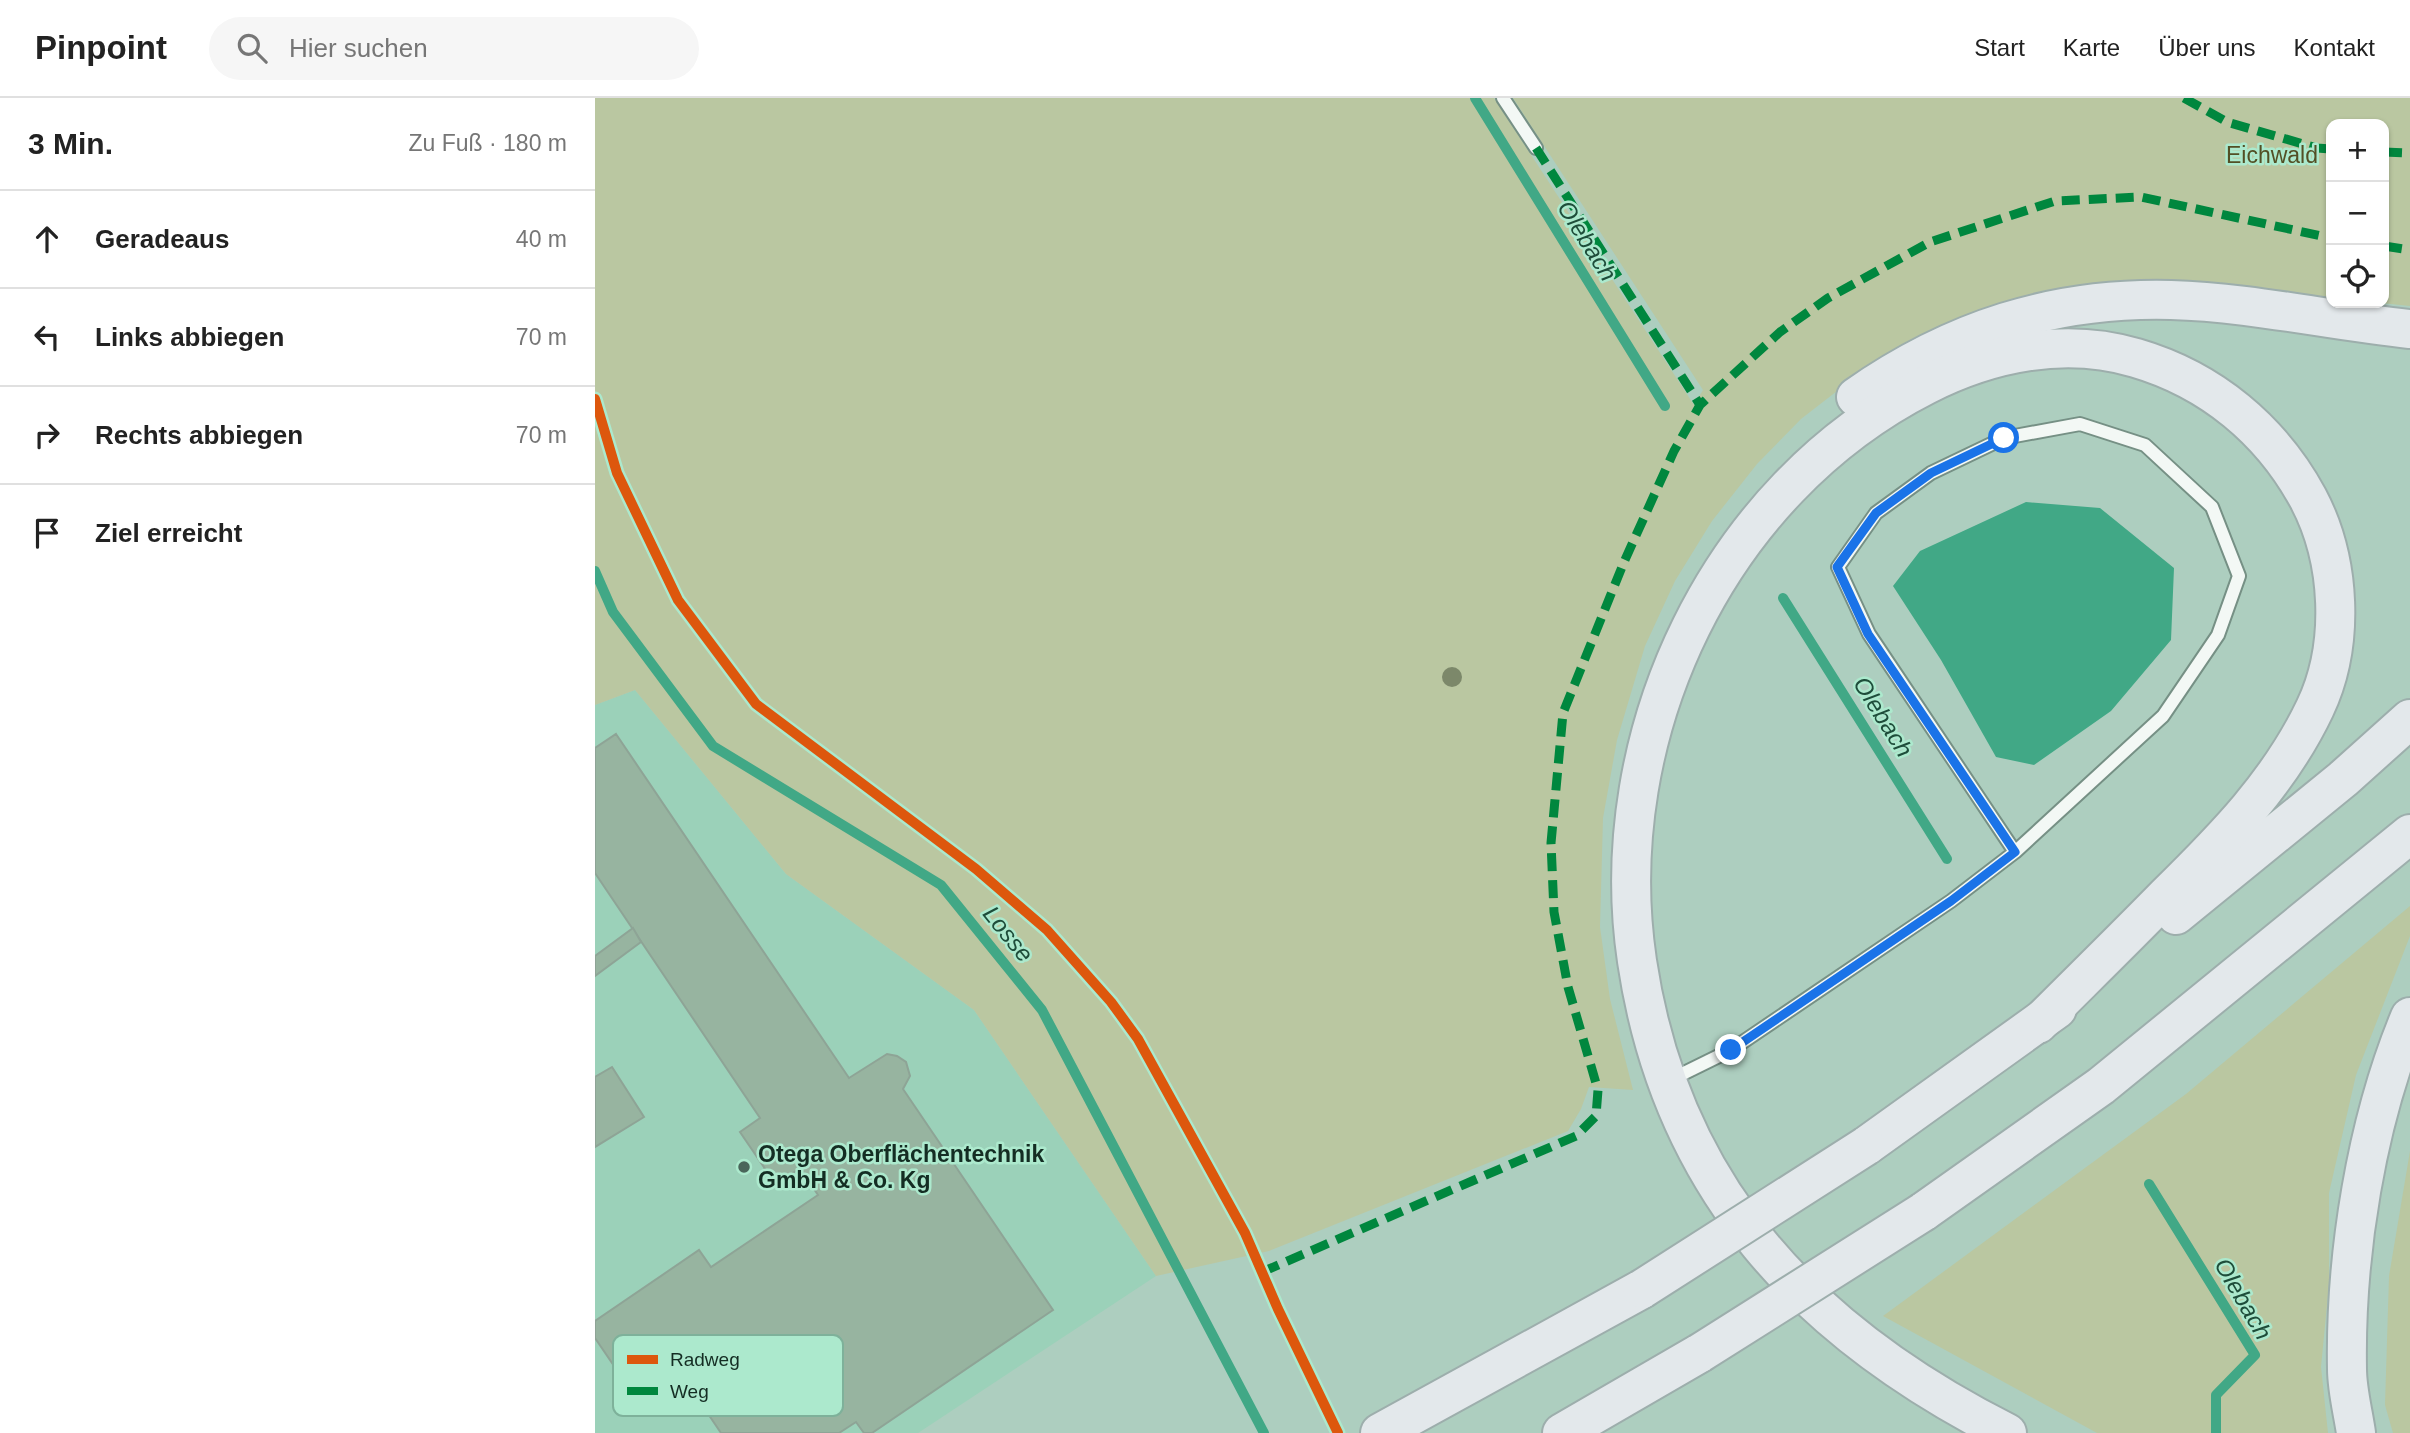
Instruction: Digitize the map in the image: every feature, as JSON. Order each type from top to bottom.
[{"type":"highway","points":[[1959,1433],[1863,1373],[1785,1307],[1719,1228],[1686,1174],[1647,1093],[1620,994],[1609,893],[1616,791],[1637,704],[1659,644],[1707,554],[1770,473],[1846,405],[1932,350],[2042,311],[2111,301],[2174,300],[2410,329]]},
{"type":"highway","points":[[2007,1433],[1951,1404],[1876,1355],[1800,1292],[1767,1255],[1730,1206],[1688,1131],[1667,1082],[1650,1026],[1634,941],[1632,843],[1638,794],[1651,734],[1679,653],[1700,608],[1754,526],[1786,488],[1821,454],[1861,424],[1901,397],[1946,375],[1994,358],[2034,349],[2075,348],[2116,352],[2158,365],[2195,382],[2234,408],[2266,437],[2291,467],[2313,508],[2326,544],[2334,587],[2335,631],[2330,669],[2317,704],[2271,782],[2202,860],[2038,1024]]},
{"type":"highway","points":[[1380,1433],[1641,1289],[1865,1146],[2038,1024],[2216,885],[2410,719]]},
{"type":"highway","points":[[1562,1433],[1700,1353],[1923,1212],[2101,1086],[2410,834]]},
{"type":"highway","points":[[2356,1433],[2346,1371],[2352,1256],[2368,1160],[2389,1081],[2410,1017]]},
{"type":"lane","points":[[1503,98],[1536,148]]},
{"type":"lane","points":[[1667,1082],[1731,1050],[1951,901],[2015,852],[2163,716],[2218,635],[2239,576],[2212,507],[2145,445],[2080,424],[2004,438],[1931,473],[1876,513],[1837,567],[1868,634],[2015,852]]},
{"type":"shaded area","points":[[2026,502],[2100,508],[2174,568],[2171,640],[2111,711],[2034,765],[1996,757],[1941,660],[1893,586],[1920,551]]},
{"type":"shaded area","points":[[635,690],[786,874],[974,1010],[1156,1276],[918,1433],[595,1433],[595,705]]},
{"type":"green space","name":"Eichwald","points":[[595,98],[1494,98],[1694,405],[1703,390],[1513,98],[2410,98],[2410,306],[2389,304],[2389,119],[2326,119],[2326,297],[2204,282],[2115,285],[1859,374],[1801,419],[1757,464],[1712,521],[1675,581],[1645,646],[1617,740],[1603,818],[1600,927],[1610,999],[1633,1090],[1589,1087],[1581,1109],[1568,1131],[1269,1251],[1156,1276],[974,1010],[786,874],[635,690],[595,705]]},
{"type":"green space","points":[[2410,906],[2410,936],[2356,1075],[2329,1193],[2329,1284],[2321,1367],[2328,1433],[2097,1433],[1883,1316],[2186,1094]]},
{"type":"green space","points":[[2410,1151],[2410,1433],[2393,1433],[2385,1405],[2389,1276]]},
{"type":"building","points":[[616,734],[849,1078],[887,1054],[906,1062],[910,1076],[903,1089],[1053,1310],[872,1433],[864,1433],[856,1422],[839,1433],[721,1433],[710,1416],[843,1416],[843,1335],[613,1335],[613,1364],[595,1338],[595,1321],[699,1250],[711,1267],[818,1195],[800,1168],[776,1185],[740,1132],[760,1118],[595,873],[595,748]]},
{"type":"building","points":[[633,928],[641,942],[595,976],[595,956]]},
{"type":"building","points":[[612,1067],[644,1117],[595,1147],[595,1077]]},
{"type":"waterway","name":"Olebach","points":[[1475,98],[1665,406]]},
{"type":"waterway","name":"Losse","points":[[595,571],[613,612],[713,746],[941,885],[1042,1010],[1264,1433]]},
{"type":"waterway","name":"Olebach","points":[[1783,598],[1947,859]]},
{"type":"waterway","name":"Olebach","points":[[2149,1184],[2255,1355],[2216,1395],[2216,1433]]},
{"type":"marked path","points":[[2184,98],[2227,122],[2326,149]]},
{"type":"marked path","points":[[1536,148],[1700,405]]},
{"type":"marked path","points":[[2389,152],[2410,153]]},
{"type":"marked path","points":[[1262,1272],[1576,1136],[1596,1116],[1598,1090],[1568,987],[1554,912],[1551,843],[1563,713],[1624,562],[1674,451],[1700,405],[1780,332],[1828,298],[1930,242],[2055,201],[2141,197],[2326,237]]},
{"type":"marked path","points":[[2389,247],[2410,250]]},
{"type":"cycle path","points":[[595,399],[617,473],[678,600],[756,704],[976,869],[1047,930],[1111,1002],[1138,1039],[1245,1233],[1278,1309],[1338,1433]]},
{"type":"place","name":"Otega Oberflächentechnik GmbH & Co. Kg","points":[[744,1167]]},
{"type":"route","points":[[1731,1050],[1951,901],[2015,852],[1868,634],[1837,567],[1876,513],[1931,473],[2004,438]]}]
